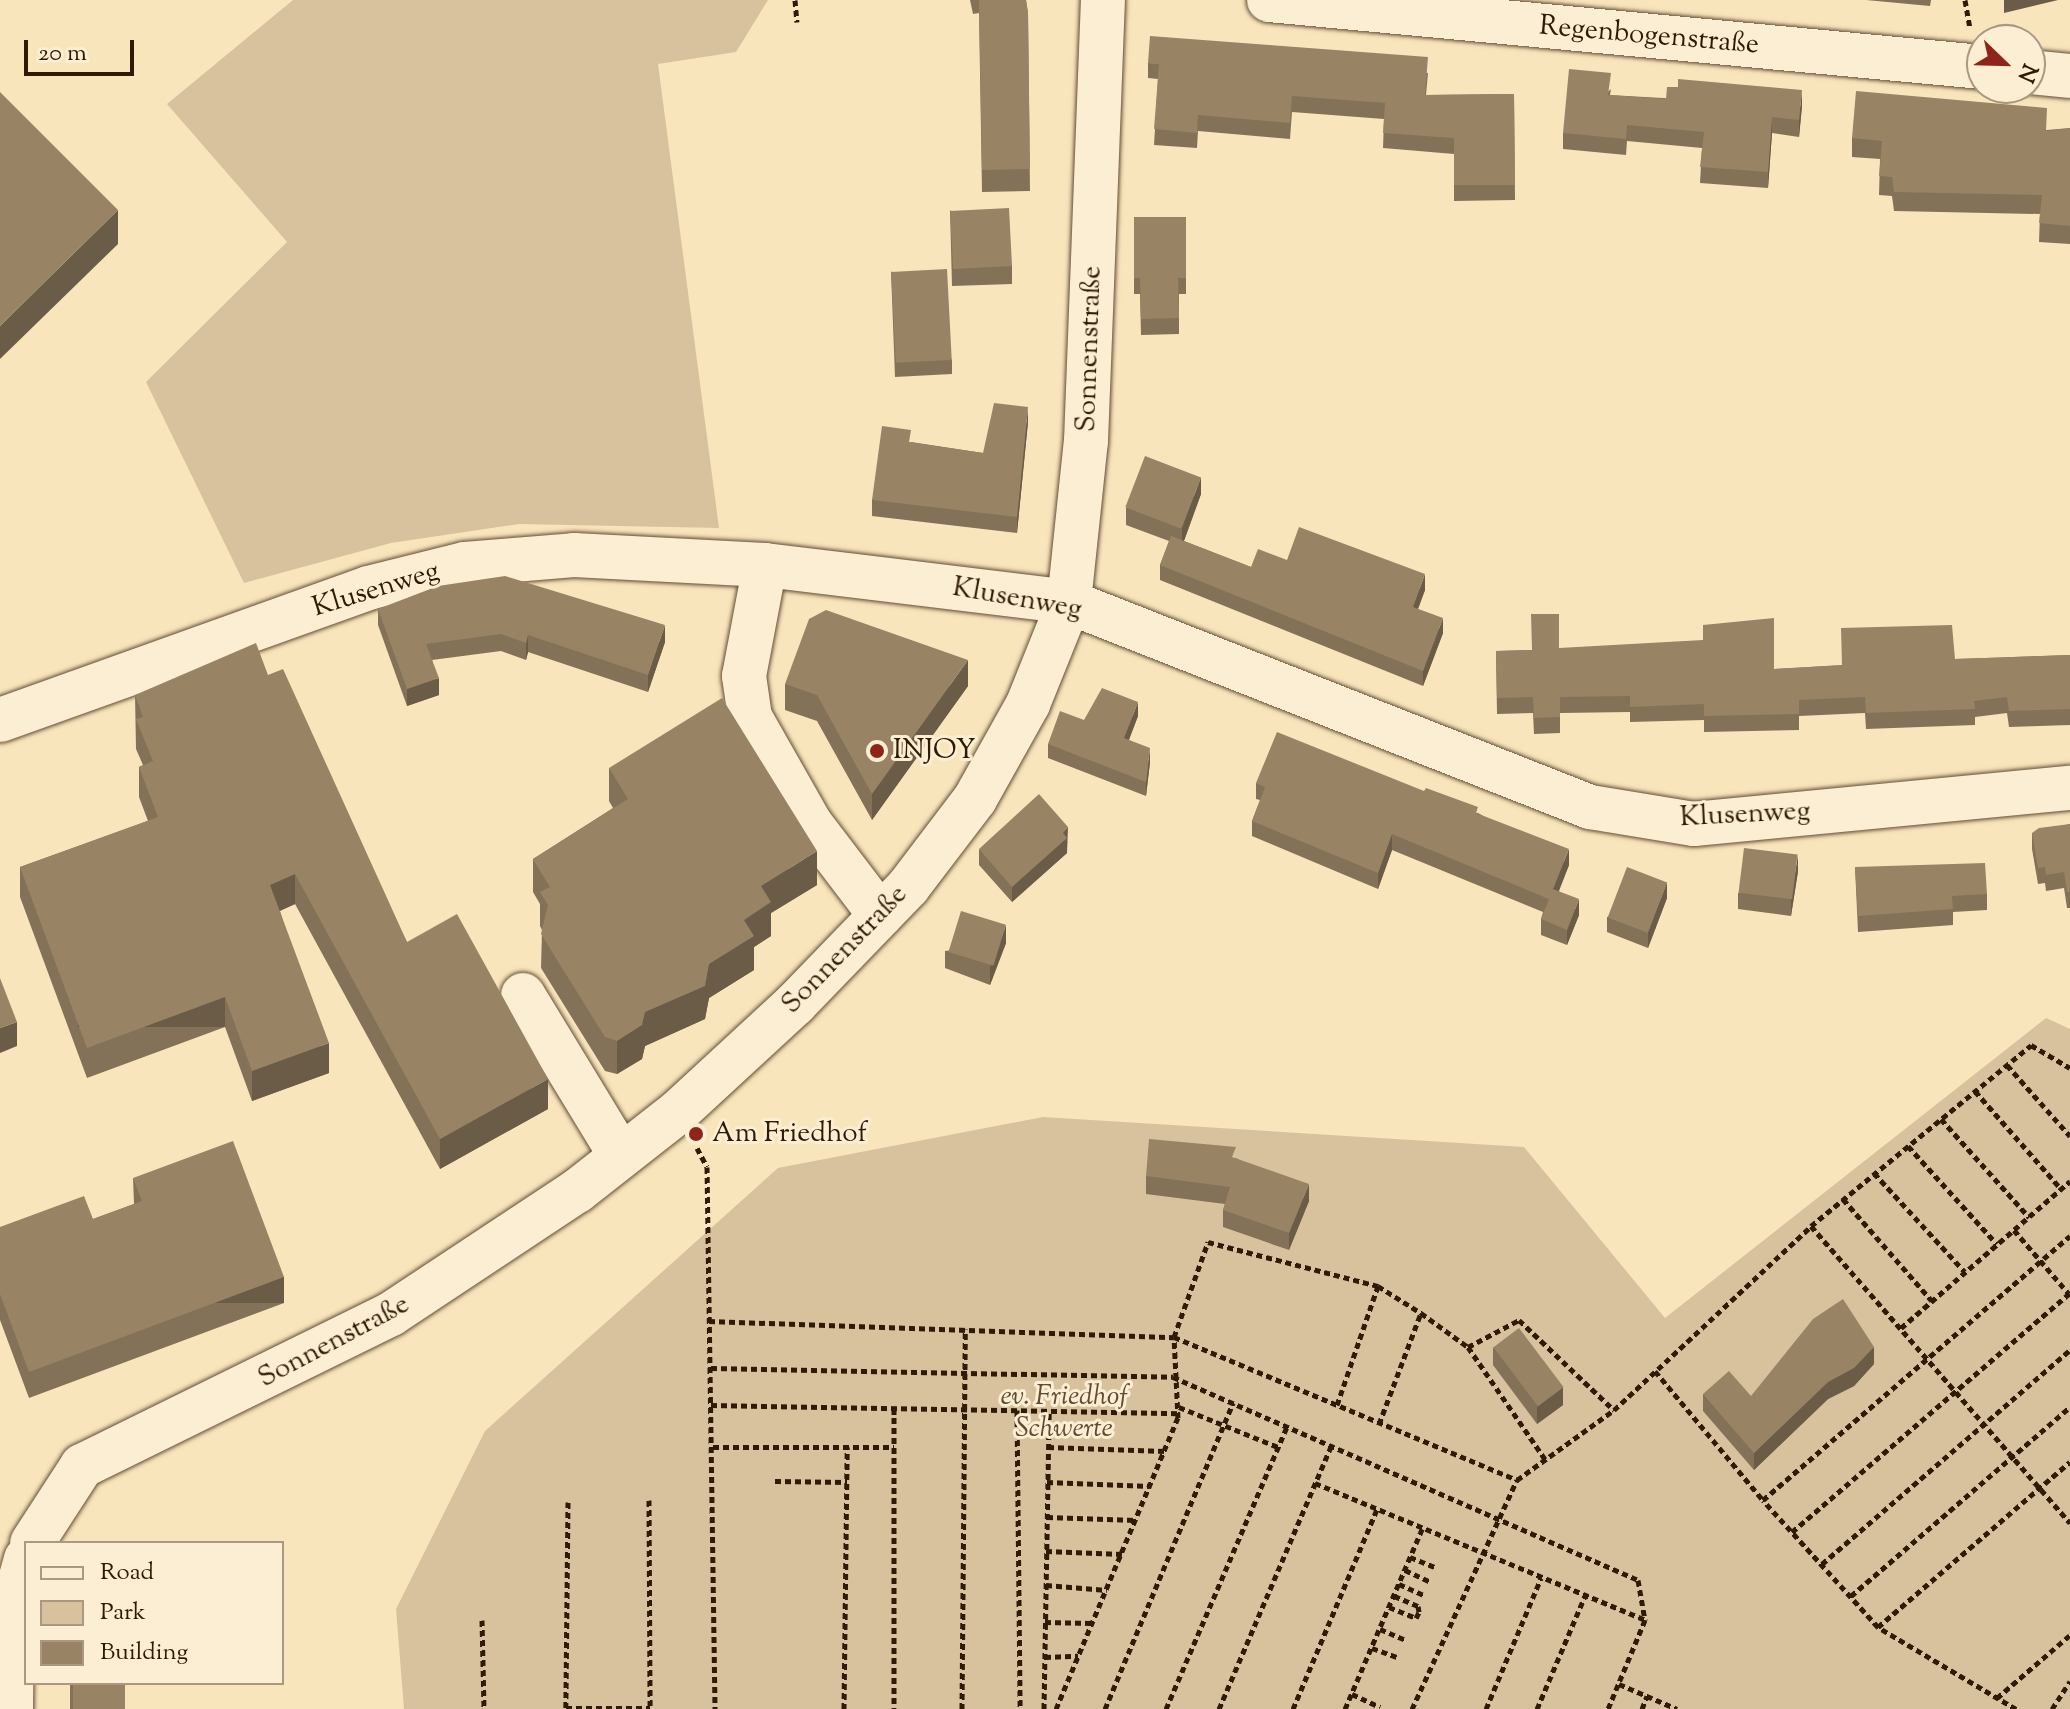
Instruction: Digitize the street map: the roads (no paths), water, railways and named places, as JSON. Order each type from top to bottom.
[{"type":"street","name":"Sonnenstraße","points":[[33,1541],[82,1466],[391,1314],[621,1156],[679,1111],[795,1004],[880,915],[975,799],[1028,704],[1069,602],[1086,441],[1103,0]]},
{"type":"street","name":"Regenbogenstraße","points":[[1269,0],[1966,65]]},
{"type":"street","points":[[2046,74],[2070,76]]},
{"type":"street","name":"Klusenweg","points":[[0,720],[368,588],[465,564],[574,555],[765,565],[1069,602],[1590,807],[1694,824],[2070,788]]},
{"type":"street","points":[[765,565],[744,676],[750,717],[810,823],[880,915]]},
{"type":"street","points":[[523,995],[621,1156]]},
{"type":"street","points":[[11,1709],[12,1609],[24,1566]]},
{"type":"place","name":"INJOY","points":[[877,751]]},
{"type":"place","name":"Am Friedhof","points":[[696,1134]]},
{"type":"park label","name":"ev. Friedhof Schwerte","points":[[1064,1413]]}]
